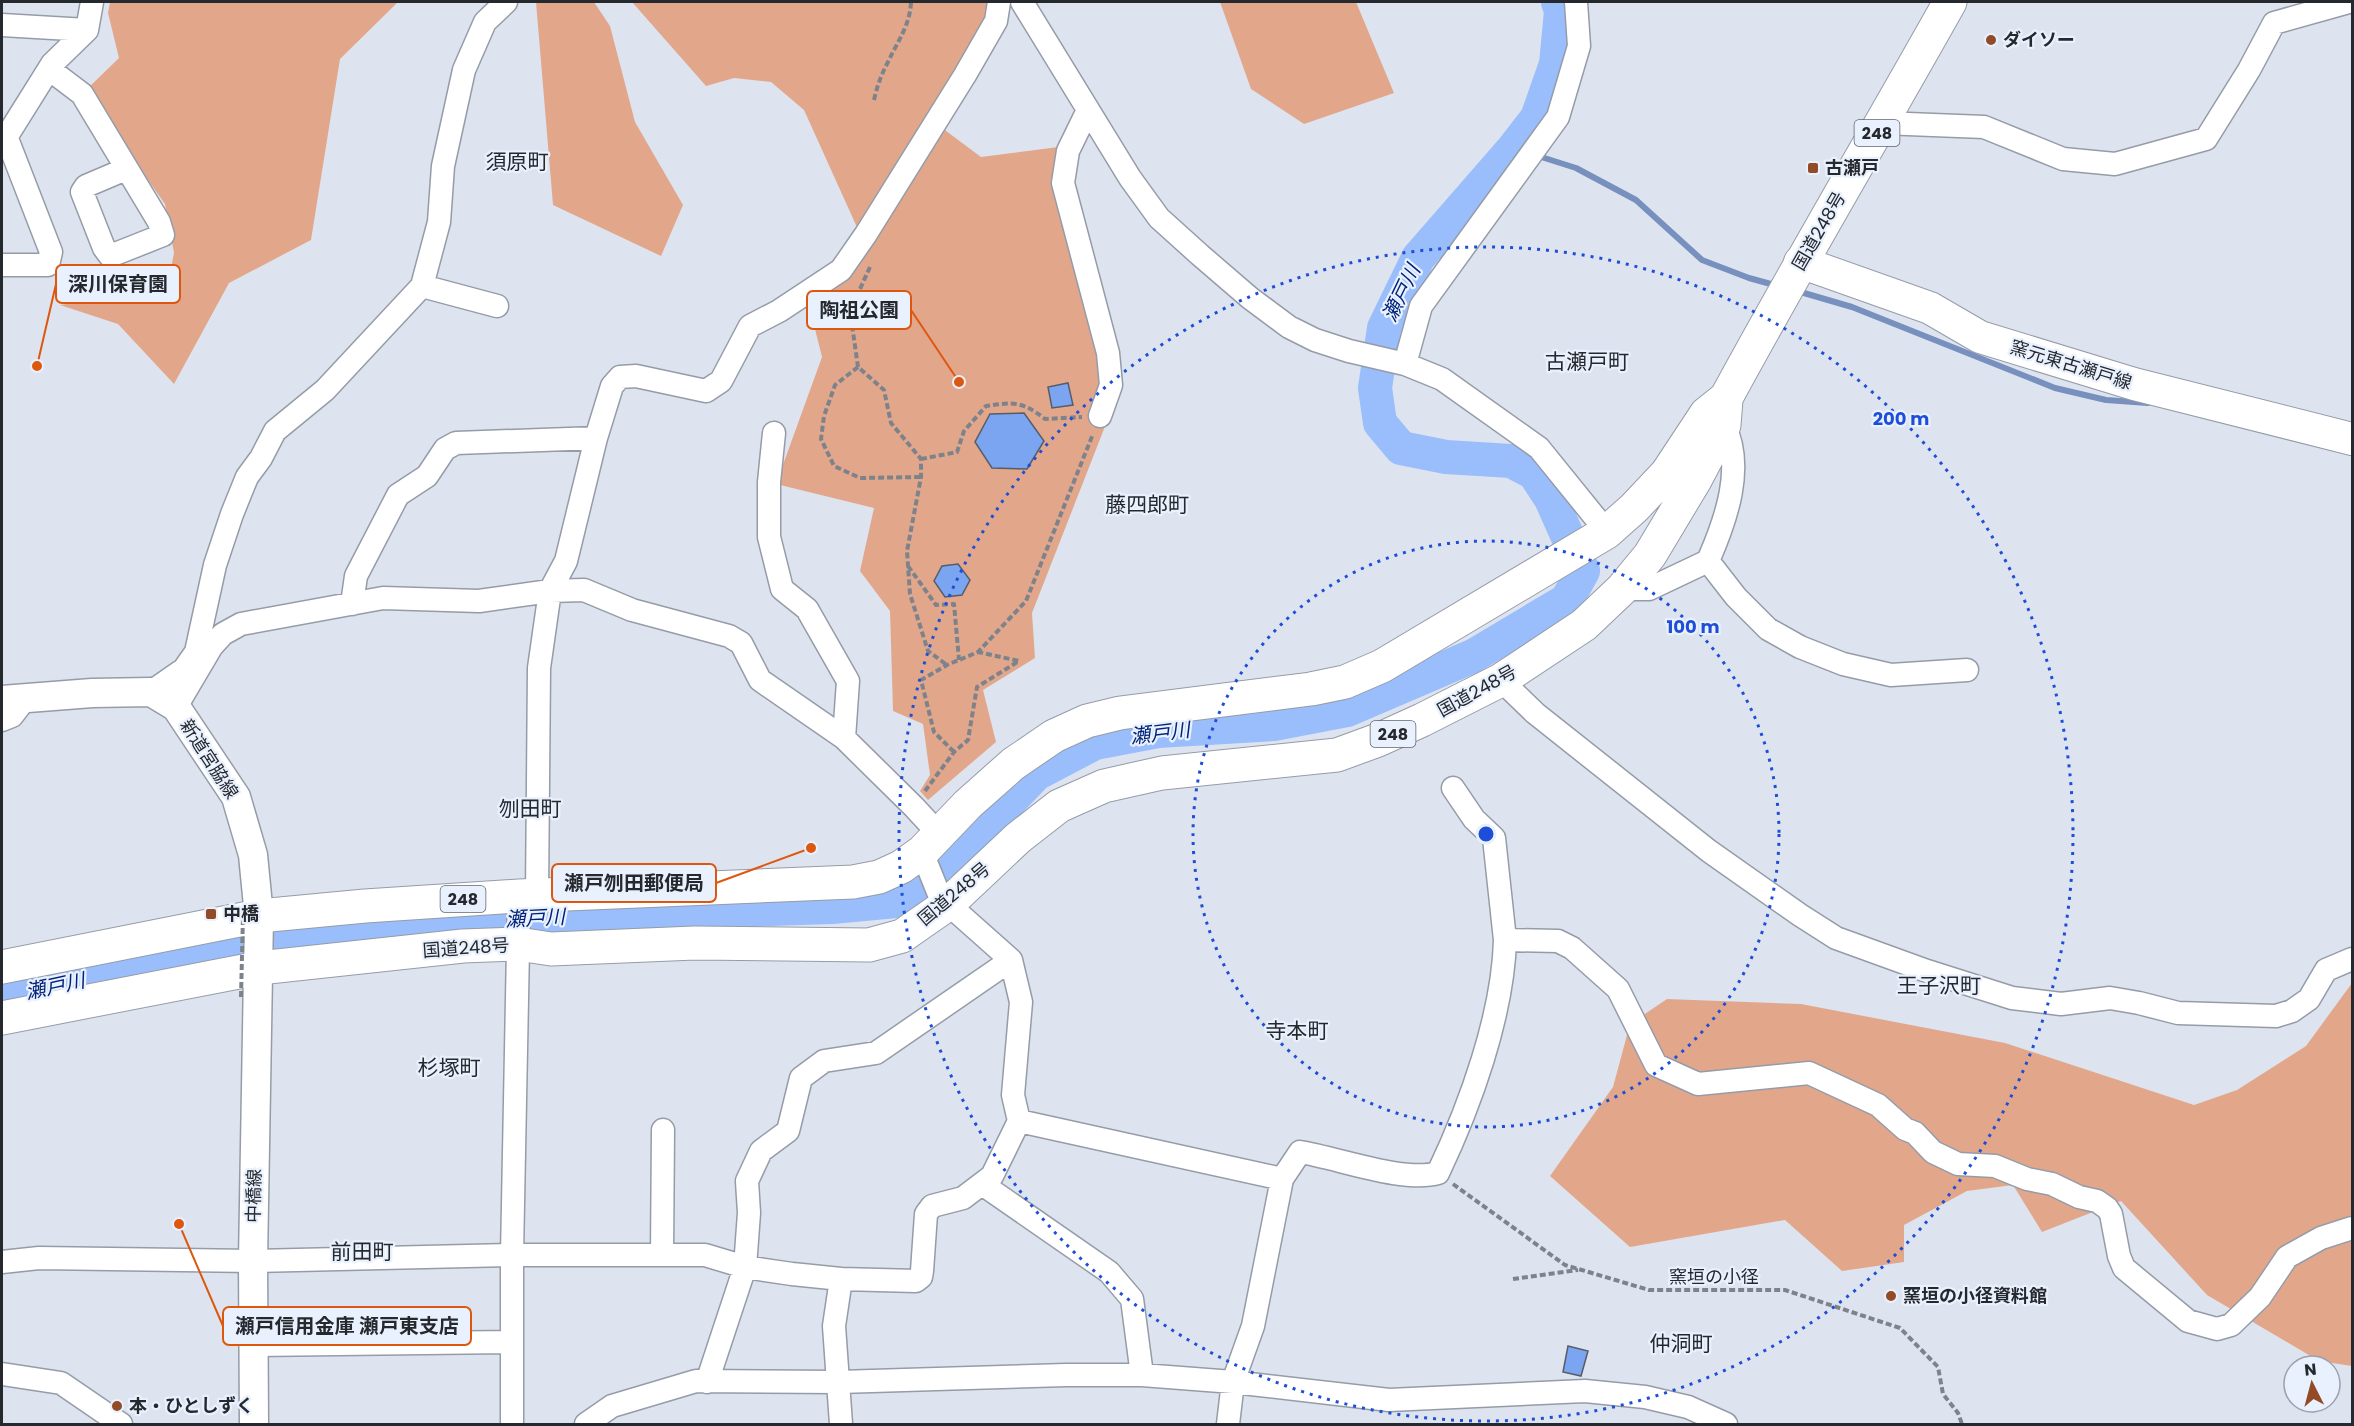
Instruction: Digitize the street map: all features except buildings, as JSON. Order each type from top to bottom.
[{"type":"highway","name":"国道248号","points":[[2,1018],[259,963],[463,946],[518,938],[551,949],[706,943],[869,945],[902,936],[943,898],[1059,806],[1104,786],[1162,773],[1337,755],[1387,736],[1502,680],[1584,625],[1622,589],[1650,555],[1695,480],[1725,412],[1791,280],[1950,2]]},
{"type":"highway","name":"国道248号","points":[[2,967],[254,918],[365,906],[853,882],[879,877],[901,867],[928,848],[968,804],[1013,764],[1054,736],[1087,721],[1120,713],[1311,689],[1345,682],[1382,666],[1600,536],[1634,508],[1667,473],[1706,414],[1725,412]]},
{"type":"main road","name":"窯元東古瀬戸線","points":[[1791,280],[1930,308],[1980,337],[2134,384],[2352,439]]},
{"type":"street","points":[[2,265],[48,265],[51,252],[4,140],[49,69],[87,30],[92,2]]},
{"type":"street","points":[[2,720],[12,716],[13,699],[92,693],[151,692],[184,669],[196,652],[215,565],[232,514],[247,477],[261,458],[275,431],[325,390],[422,286],[439,222],[443,166],[464,70],[486,22],[506,2]]},
{"type":"street","points":[[512,1425],[512,1255],[518,938],[525,898],[539,668],[550,591],[566,561],[596,438],[612,386],[620,377],[636,376],[706,391],[721,381],[750,326],[779,311],[841,270],[965,75],[996,21],[999,2]]},
{"type":"street","points":[[1022,2],[1130,178],[1159,218],[1250,298],[1290,327],[1315,340],[1401,363],[1442,379],[1539,448],[1600,536]]},
{"type":"street","points":[[1401,363],[1421,306],[1558,117],[1579,46],[1576,2]]},
{"type":"street","points":[[1882,123],[1984,127],[2063,159],[2115,164],[2206,139],[2249,70],[2274,23],[2349,2]]},
{"type":"street","points":[[2,25],[87,30]]},
{"type":"street","points":[[49,69],[82,94],[126,169]]},
{"type":"street","points":[[1088,110],[1068,151],[1063,183],[1108,353],[1111,385],[1100,416]]},
{"type":"street","points":[[422,286],[497,306]]},
{"type":"street","points":[[1622,589],[1649,589],[1708,561],[1722,529],[1731,499],[1731,440],[1725,412]]},
{"type":"street","points":[[774,433],[769,482],[769,537],[782,589],[807,609],[848,681],[844,738]]},
{"type":"street","points":[[352,604],[357,576],[398,495],[427,476],[446,449],[456,443],[596,438]]},
{"type":"street","points":[[1708,561],[1736,597],[1768,629],[1811,651],[1843,664],[1892,675],[1967,670]]},
{"type":"street","points":[[2,1262],[39,1258],[253,1261],[512,1255],[705,1255],[745,1267],[841,1279],[916,1281],[921,1277],[926,1214],[932,1206],[963,1198],[992,1176],[1019,1120],[1013,1095],[1021,1002],[1011,960],[943,898],[914,807],[844,738],[760,680],[741,643],[729,636],[632,610],[584,590],[550,591],[479,601],[384,597],[241,624],[223,634],[212,646],[176,707]]},
{"type":"street","points":[[1502,680],[1535,713],[1709,851],[1800,915],[1836,938],[1927,971],[2022,999],[2061,1004],[2110,998],[2178,1013],[2276,1016],[2292,1011],[2309,999],[2326,970],[2352,959]]},
{"type":"street","name":"新道宮脇線","points":[[151,692],[176,707],[236,797],[254,855],[254,918],[259,963]]},
{"type":"street","points":[[1228,1425],[1233,1382],[1253,1326],[1282,1179],[1300,1152],[1400,1174],[1425,1177],[1438,1173],[1468,1102],[1498,1001],[1504,968],[1505,940],[1494,838],[1474,819],[1453,788]]},
{"type":"street","points":[[1505,940],[1558,941],[1572,948],[1618,989],[1656,1065],[1698,1084],[1809,1072],[1878,1105],[1905,1129],[1915,1132],[1933,1152],[1958,1164],[1995,1166],[2027,1179],[2052,1185],[2079,1197],[2097,1201],[2111,1214],[2119,1256],[2124,1268],[2188,1321],[2217,1329],[2231,1325],[2260,1297],[2287,1257],[2321,1238],[2352,1228]]},
{"type":"street","points":[[706,1382],[745,1267],[749,1213],[747,1181],[761,1151],[788,1131],[801,1078],[824,1061],[876,1053],[1011,960]]},
{"type":"street","name":"中橋線","points":[[254,1425],[253,1261],[259,963]]},
{"type":"street","points":[[1019,1120],[1282,1179]]},
{"type":"street","points":[[662,1255],[663,1130]]},
{"type":"street","points":[[982,1184],[1109,1272],[1132,1299],[1142,1375]]},
{"type":"street","points":[[841,1279],[834,1326],[841,1425]]},
{"type":"street","points":[[253,1345],[512,1342]]},
{"type":"street","points":[[2,1374],[61,1383],[122,1425]]},
{"type":"street","points":[[586,1425],[612,1406],[696,1381],[839,1382],[1142,1375],[1233,1382],[1389,1400],[1585,1391],[1644,1397],[1688,1407],[1726,1425]]},
{"type":"path","points":[[874,100],[887,62],[905,31],[911,2]]},
{"type":"path","points":[[871,264],[850,311],[858,367],[884,390],[891,423],[921,459],[921,477],[907,551],[910,594],[928,651],[947,665]]},
{"type":"path","points":[[858,367],[836,385],[824,416],[820,439],[834,466],[860,478],[921,477]]},
{"type":"path","points":[[921,459],[957,452],[964,431],[986,406],[1010,402],[1029,406],[1045,419],[1100,416],[1026,601],[978,652],[947,665],[921,680],[934,732],[954,752]]},
{"type":"path","points":[[908,566],[936,605],[954,604],[959,660]]},
{"type":"path","points":[[914,807],[954,752],[968,740],[977,687],[1019,661],[978,652]]},
{"type":"path","points":[[241,997],[254,918]]},
{"type":"path","name":"窯垣の小径","points":[[1438,1173],[1565,1265],[1649,1290],[1785,1290],[1900,1328],[1938,1367],[1943,1394],[1958,1413],[1962,1425]]},
{"type":"path","points":[[1513,1279],[1580,1270]]},
{"type":"shaded area","points":[[110,2],[398,2],[340,59],[311,240],[229,283],[174,384],[118,324],[60,305],[167,288],[174,253],[165,204],[85,91],[119,58],[108,13]]},
{"type":"shaded area","points":[[536,2],[594,2],[610,26],[635,122],[683,205],[661,256],[553,205]]},
{"type":"shaded area","points":[[632,2],[995,2],[930,119],[981,157],[1066,146],[1113,406],[1032,613],[1035,658],[983,690],[996,742],[928,800],[920,791],[930,775],[923,724],[893,711],[890,611],[860,571],[874,508],[776,484],[822,357],[808,301],[865,245],[804,110],[771,82],[734,78],[706,86]]},
{"type":"shaded area","points":[[1220,2],[1356,2],[1394,93],[1304,124],[1251,89]]},
{"type":"shaded area","points":[[2352,983],[2352,1366],[2342,1364],[2342,1354],[2307,1354],[2207,1295],[2121,1201],[2042,1232],[2013,1185],[1967,1191],[1904,1225],[1904,1262],[1842,1271],[1785,1220],[1630,1247],[1550,1176],[1613,1087],[1630,1024],[1667,999],[1801,1004],[2005,1043],[2194,1105],[2237,1090],[2306,1046]]},
{"type":"waterway","name":"瀬戸川","points":[[2,996],[306,934],[549,916],[832,907],[896,901],[973,840],[1036,774],[1095,743],[1158,731],[1274,724],[1347,710],[1473,656],[1567,600],[1583,571],[1551,499],[1534,473],[1511,461],[1446,457],[1401,448],[1380,423],[1375,388],[1384,328],[1418,258],[1537,118],[1556,64],[1561,11],[1558,2]]},
{"type":"waterway","points":[[1513,149],[1525,152]]},
{"type":"waterway","points":[[1535,155],[1576,168],[1636,200],[1702,260],[1749,278],[1778,286]]},
{"type":"waterway","points":[[1797,291],[1852,307],[2055,388],[2106,400],[2148,403]]},
{"type":"place","name":"ダイソー","points":[[1991,40]]},
{"type":"place","name":"古瀬戸","points":[[1813,168]]},
{"type":"place","name":"深川保育園","points":[[37,366]]},
{"type":"place","name":"陶祖公園","points":[[959,382]]},
{"type":"place","name":"瀬戸刎田郵便局","points":[[811,848]]},
{"type":"place","name":"中橋","points":[[211,914]]},
{"type":"place","name":"瀬戸信用金庫 瀬戸東支店","points":[[179,1224]]},
{"type":"place","name":"窯垣の小径資料館","points":[[1891,1296]]},
{"type":"place","name":"本・ひとしずく","points":[[117,1406]]},
{"type":"district","name":"須原町","points":[[517,162]]},
{"type":"district","name":"古瀬戸町","points":[[1587,362]]},
{"type":"district","name":"藤四郎町","points":[[1147,505]]},
{"type":"district","name":"刎田町","points":[[530,809]]},
{"type":"district","name":"王子沢町","points":[[1939,986]]},
{"type":"district","name":"寺本町","points":[[1297,1031]]},
{"type":"district","name":"杉塚町","points":[[449,1068]]},
{"type":"district","name":"前田町","points":[[362,1252]]},
{"type":"district","name":"仲洞町","points":[[1681,1344]]}]
